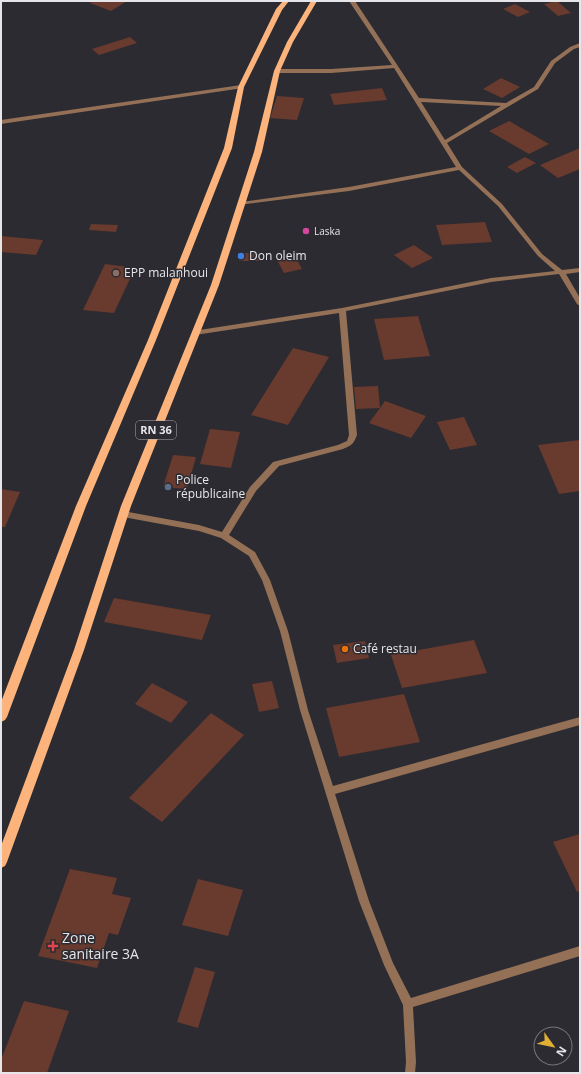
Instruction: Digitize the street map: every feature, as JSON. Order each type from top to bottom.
[{"type":"main road","name":"RN 36","points":[[1,717],[81,506],[152,340],[206,208],[228,148],[242,87],[279,9],[286,1]]},
{"type":"main road","name":"RN 36","points":[[1,862],[79,650],[123,514],[195,333],[216,285],[258,152],[277,71],[290,42],[314,1]]},
{"type":"street","points":[[352,1],[418,100],[460,168],[500,205],[540,255],[562,273],[580,304]]},
{"type":"street","points":[[445,142],[536,88],[553,62],[572,48],[580,45]]},
{"type":"street","points":[[277,71],[332,71],[396,66]]},
{"type":"street","points":[[1,122],[242,87]]},
{"type":"street","points":[[418,100],[507,105]]},
{"type":"street","points":[[241,204],[349,189],[460,168]]},
{"type":"street","points":[[195,333],[342,310],[491,280],[580,270]]},
{"type":"street","points":[[224,536],[241,507],[267,471],[276,464],[350,443],[353,435],[342,310]]},
{"type":"street","points":[[123,514],[177,523],[224,536],[252,554],[266,580],[284,631],[304,710],[364,901],[389,965],[408,1004],[411,1062],[410,1073]]},
{"type":"street","points":[[330,791],[580,721]]},
{"type":"street","points":[[408,1004],[580,951]]},
{"type":"building","points":[[93,1],[127,1],[111,11],[90,3]]},
{"type":"building","points":[[557,1],[571,13],[558,16],[544,4]]},
{"type":"building","points":[[515,4],[530,12],[518,17],[503,9]]},
{"type":"building","points":[[130,37],[137,43],[99,55],[92,49]]},
{"type":"building","points":[[501,78],[520,87],[502,98],[483,89]]},
{"type":"building","points":[[382,88],[387,100],[334,105],[330,94]]},
{"type":"building","points":[[277,96],[304,98],[297,120],[270,118]]},
{"type":"building","points":[[509,121],[549,144],[529,154],[489,131]]},
{"type":"building","points":[[580,148],[580,169],[558,178],[540,165]]},
{"type":"building","points":[[525,157],[536,163],[517,173],[507,167]]},
{"type":"building","points":[[485,222],[492,242],[442,245],[436,225]]},
{"type":"building","points":[[91,224],[118,225],[116,232],[89,230]]},
{"type":"building","points":[[1,236],[43,240],[36,255],[1,252]]},
{"type":"building","points":[[414,245],[433,258],[412,268],[394,255]]},
{"type":"building","points":[[240,253],[261,253],[260,261],[239,261]]},
{"type":"building","points":[[295,256],[302,269],[284,273],[277,260]]},
{"type":"building","points":[[105,264],[135,268],[114,313],[83,310]]},
{"type":"building","points":[[418,316],[430,356],[384,360],[374,319]]},
{"type":"building","points":[[293,348],[329,357],[288,425],[251,415]]},
{"type":"building","points":[[378,386],[380,408],[356,409],[354,387]]},
{"type":"building","points":[[385,401],[426,416],[411,438],[369,423]]},
{"type":"building","points":[[464,417],[477,445],[450,450],[437,422]]},
{"type":"building","points":[[210,429],[240,432],[231,468],[200,464]]},
{"type":"building","points":[[580,440],[580,491],[559,494],[538,445]]},
{"type":"building","points":[[173,455],[196,457],[187,489],[163,487]]},
{"type":"building","points":[[1,489],[20,492],[5,527],[1,527]]},
{"type":"building","points":[[114,598],[211,615],[202,640],[104,622]]},
{"type":"building","points":[[474,640],[487,673],[402,688],[391,655]]},
{"type":"building","points":[[365,641],[369,658],[337,663],[333,645]]},
{"type":"building","points":[[272,681],[279,708],[259,712],[252,684]]},
{"type":"building","points":[[152,683],[188,702],[171,723],[135,704]]},
{"type":"building","points":[[404,694],[420,742],[339,757],[326,708]]},
{"type":"building","points":[[211,713],[244,735],[162,822],[129,798]]},
{"type":"building","points":[[580,834],[580,891],[577,892],[553,842]]},
{"type":"building","points":[[70,869],[117,878],[112,894],[131,898],[118,935],[109,933],[97,968],[38,956]]},
{"type":"building","points":[[198,879],[243,890],[228,936],[182,925]]},
{"type":"building","points":[[195,967],[215,972],[198,1028],[177,1022]]},
{"type":"building","points":[[24,1001],[69,1011],[47,1073],[1,1073],[1,1060]]},
{"type":"place","name":"Laska","points":[[306,231]]},
{"type":"place","name":"Don oleim","points":[[241,256]]},
{"type":"place","name":"EPP malanhoui","points":[[116,273]]},
{"type":"place","name":"Police républicaine","points":[[168,487]]},
{"type":"place","name":"Café restau","points":[[345,649]]},
{"type":"place","name":"Zone sanitaire 3A","points":[[53,946]]}]
